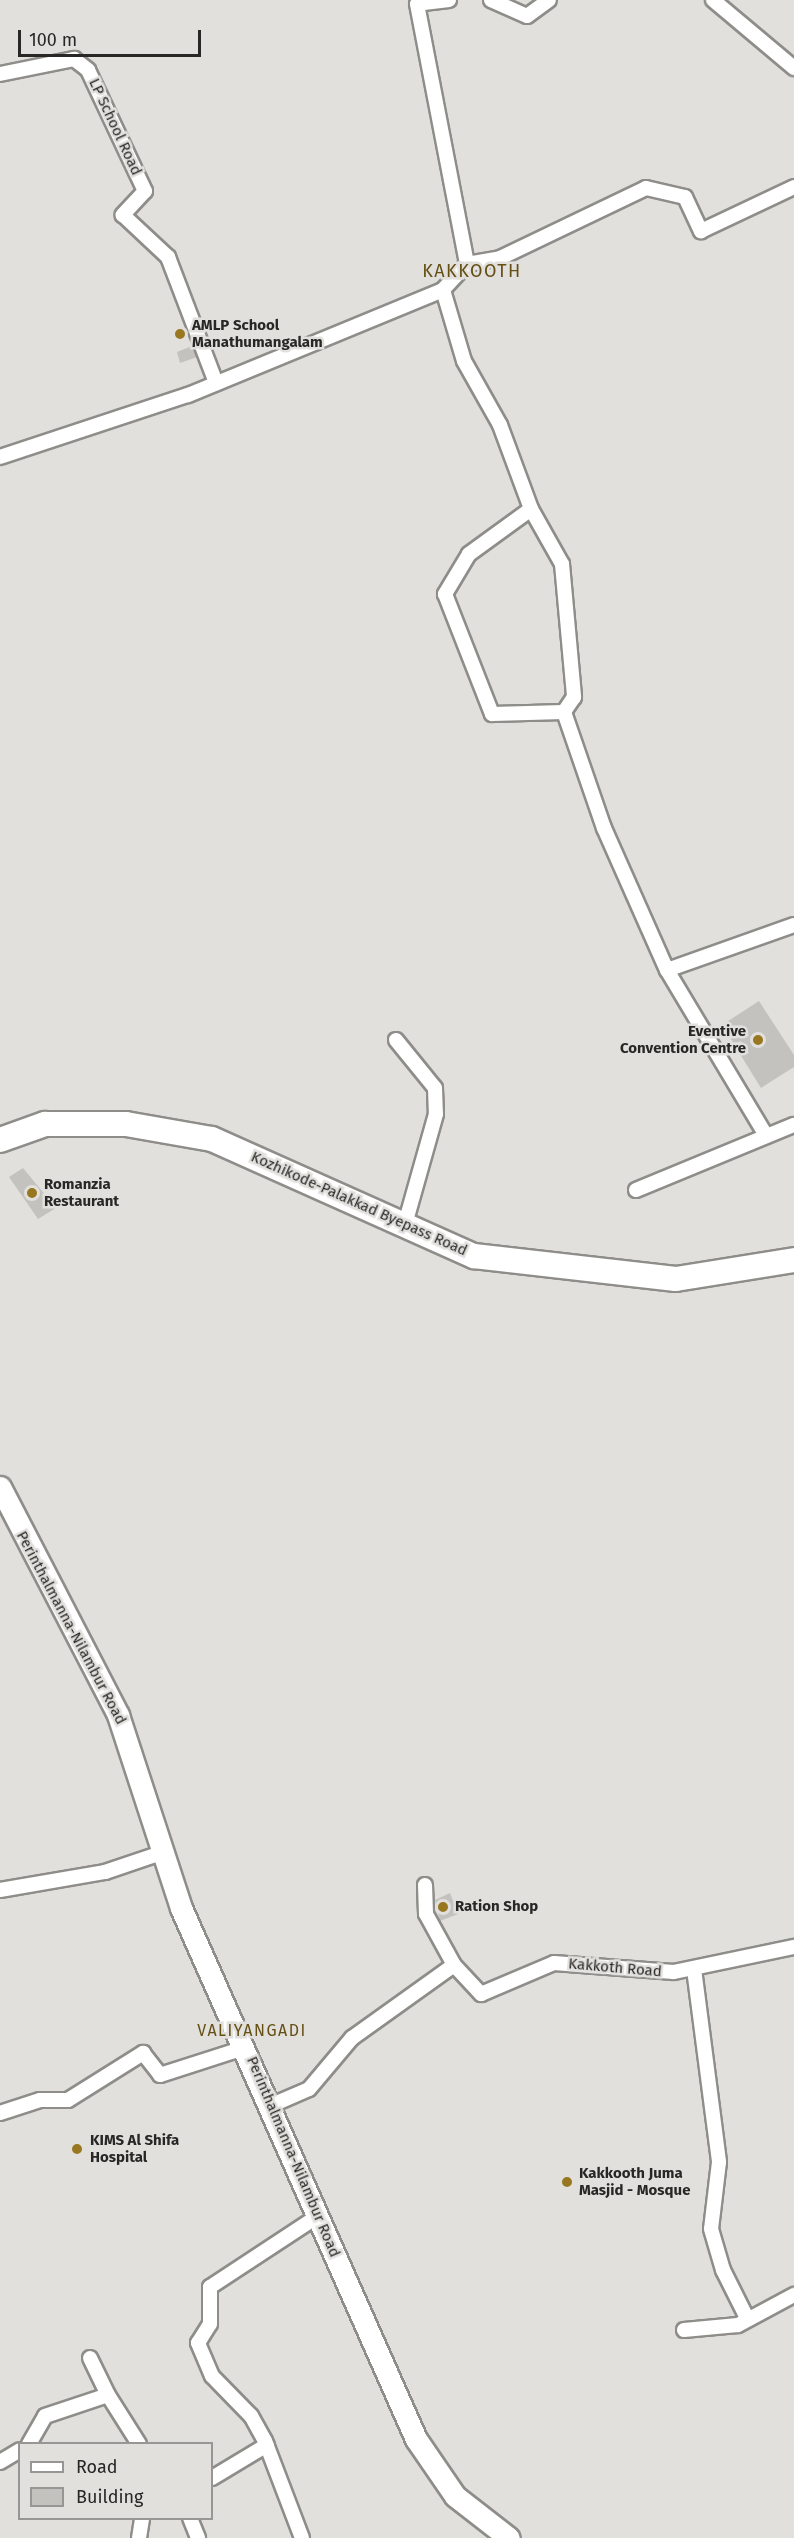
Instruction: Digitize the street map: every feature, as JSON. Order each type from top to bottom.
[{"type":"highway","name":"Kozhikode-Palakkad Byepass Road","points":[[0,1140],[45,1124],[126,1124],[212,1139],[474,1256],[676,1279],[794,1260]]},
{"type":"main road","name":"Perinthalmanna-Nilambur Road","points":[[0,1487],[118,1715],[181,1908],[247,2047],[416,2439],[455,2496],[509,2538]]},
{"type":"street","points":[[449,0],[417,2],[467,264]]},
{"type":"street","points":[[491,0],[527,16],[549,0]]},
{"type":"street","points":[[713,0],[794,68]]},
{"type":"street","name":"LP School Road","points":[[0,74],[74,59],[88,70],[145,191],[123,215],[168,257],[216,383]]},
{"type":"street","points":[[0,457],[216,383],[443,290],[467,264],[500,258],[646,189],[685,197],[701,231],[794,187]]},
{"type":"street","points":[[443,290],[464,361],[500,425],[531,510],[562,564],[574,697],[564,712]]},
{"type":"street","points":[[531,510],[469,554],[445,594],[492,714],[564,712]]},
{"type":"street","points":[[564,712],[604,828],[667,970],[765,1134]]},
{"type":"street","points":[[667,970],[794,925]]},
{"type":"street","points":[[396,1040],[435,1088],[436,1114],[405,1224]]},
{"type":"street","points":[[636,1190],[765,1134],[794,1125]]},
{"type":"street","points":[[0,1890],[105,1872],[164,1852]]},
{"type":"street","name":"Kakkoth Road","points":[[425,1885],[426,1914],[454,1965],[481,1994],[554,1963],[652,1974],[694,1969],[794,1947]]},
{"type":"street","points":[[272,2105],[309,2089],[352,2037],[454,1965]]},
{"type":"street","points":[[694,1969],[719,2162],[711,2229],[723,2270],[747,2318]]},
{"type":"street","points":[[0,2113],[40,2100],[68,2100],[143,2053],[160,2075],[247,2047]]},
{"type":"street","points":[[302,2538],[267,2445],[251,2416],[226,2397],[199,2354],[198,2343],[210,2324],[209,2295],[223,2276],[318,2216]]},
{"type":"street","points":[[684,2330],[738,2325],[747,2318],[794,2295]]},
{"type":"street","points":[[90,2358],[108,2395],[138,2442]]},
{"type":"street","points":[[30,2442],[45,2416],[108,2395]]},
{"type":"street","points":[[213,2477],[267,2445]]},
{"type":"street","points":[[0,2462],[18,2451]]},
{"type":"street","points":[[139,2538],[142,2520]]},
{"type":"street","points":[[191,2520],[198,2538]]},
{"type":"building","points":[[192,346],[197,357],[180,363],[177,352]]},
{"type":"building","name":"Eventive Convention Centre","points":[[759,1001],[794,1055],[794,1067],[761,1088],[722,1025]]},
{"type":"building","name":"Romanzia Restaurant","points":[[23,1168],[56,1208],[38,1219],[9,1177]]},
{"type":"building","name":"Ration Shop","points":[[450,1893],[458,1914],[440,1921],[435,1900]]},
{"type":"place","name":"AMLP School Manathumangalam","points":[[180,334]]},
{"type":"place","name":"Eventive Convention Centre","points":[[758,1040]]},
{"type":"place","name":"Romanzia Restaurant","points":[[32,1193]]},
{"type":"place","name":"Ration Shop","points":[[443,1907]]},
{"type":"place","name":"KIMS Al Shifa Hospital","points":[[77,2149]]},
{"type":"place","name":"Kakkooth Juma Masjid - Mosque","points":[[567,2182]]},
{"type":"district","name":"KAKKOOTH","points":[[472,271]]},
{"type":"district","name":"VALIYANGADI","points":[[252,2031]]}]
